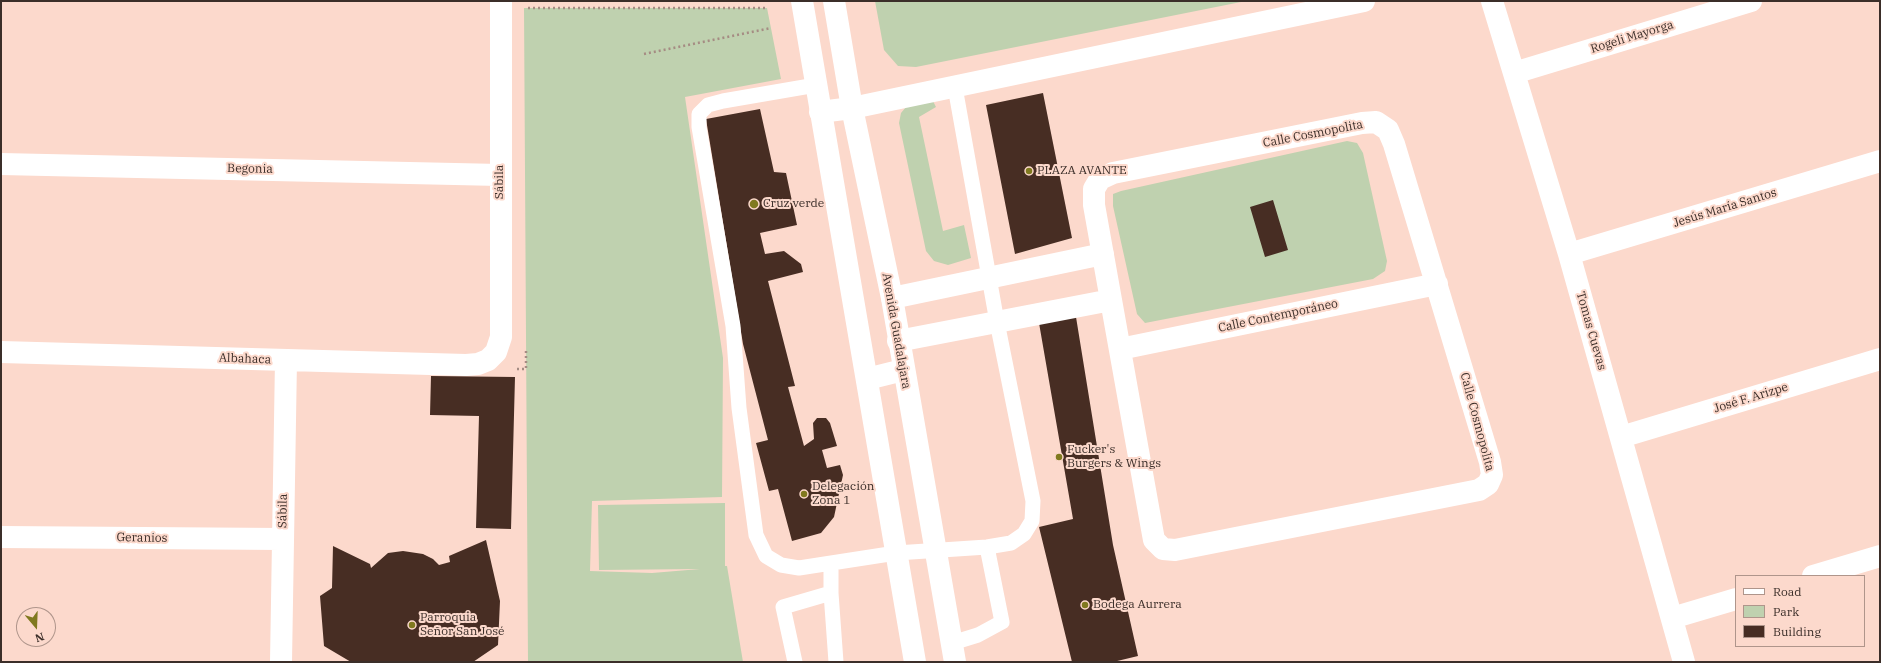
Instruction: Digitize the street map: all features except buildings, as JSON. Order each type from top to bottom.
[{"type":"street","name":"Sábila","points":[[488,360],[496,352],[501,337],[501,1]]},
{"type":"street","points":[[802,1],[915,662]]},
{"type":"street","name":"Avenida Guadalajara","points":[[834,1],[852,108],[892,298],[903,370],[937,550],[954,652]]},
{"type":"street","points":[[820,112],[852,108],[955,87],[1364,1]]},
{"type":"street","name":"Tomas Cuevas","points":[[1492,1],[1569,254],[1684,662]]},
{"type":"street","name":"Rogeli Mayorga","points":[[1514,73],[1751,1]]},
{"type":"street","name":"Calle Cosmopolita","points":[[1376,122],[1388,130],[1394,144],[1437,284],[1490,462],[1492,475],[1488,484],[1479,490],[1174,550],[1163,549],[1154,540],[1094,205],[1094,190],[1100,179],[1113,173],[1362,123],[1376,122]]},
{"type":"street","name":"Jesús María Santos","points":[[1569,254],[1880,161]]},
{"type":"street","name":"Begonia","points":[[1,164],[500,175]]},
{"type":"street","points":[[892,298],[1103,254]]},
{"type":"street","name":"Calle Contemporáneo","points":[[1120,349],[1437,284]]},
{"type":"street","points":[[898,341],[1111,300]]},
{"type":"street","name":"Albahaca","points":[[1,352],[466,365],[478,364],[488,360]]},
{"type":"street","name":"José F. Arizpe","points":[[1621,437],[1880,359]]},
{"type":"street","name":"Sábila","points":[[281,662],[286,360]]},
{"type":"street","points":[[867,379],[903,370]]},
{"type":"street","name":"Geranios","points":[[1,537],[282,539]]},
{"type":"street","points":[[1816,575],[1880,556]]},
{"type":"street","points":[[1672,618],[1735,599]]},
{"type":"lane","points":[[816,85],[723,101],[708,105],[699,114],[699,127],[733,326],[739,408],[756,535],[766,556],[781,566],[799,568],[896,553],[987,547],[1010,543],[1024,534],[1032,521],[1033,501],[996,322],[955,87]]},
{"type":"lane","points":[[954,652],[1002,622],[987,547]]},
{"type":"lane","points":[[831,563],[831,593],[836,662]]},
{"type":"lane","points":[[795,662],[783,607],[831,593]]},
{"type":"path","points":[[524,8],[767,8]]},
{"type":"path","points":[[644,54],[771,28]]},
{"type":"path","points":[[511,369],[526,369],[526,347]]},
{"type":"green space","points":[[875,1],[1246,1],[916,67],[898,66],[884,50]]},
{"type":"green space","points":[[524,8],[767,8],[781,79],[685,97],[723,358],[722,497],[592,501],[590,571],[652,573],[700,569],[599,570],[598,505],[725,503],[725,566],[727,566],[743,662],[528,662]]},
{"type":"green space","points":[[931,97],[936,107],[919,117],[943,231],[964,225],[971,258],[948,265],[934,261],[926,251],[899,123],[901,113],[906,107]]},
{"type":"green space","points":[[1347,141],[1357,143],[1363,153],[1387,261],[1385,271],[1373,279],[1145,323],[1137,314],[1113,206],[1113,194]]},
{"type":"place","name":"PLAZA AVANTE","points":[[1029,171]]},
{"type":"place","name":"Cruz verde","points":[[754,204]]},
{"type":"place","name":"Fucker's Burgers & Wings","points":[[1059,457]]},
{"type":"place","name":"Delegación Zona 1","points":[[804,494]]},
{"type":"place","name":"Bodega Aurrera","points":[[1085,605]]},
{"type":"place","name":"Parroquia Señor San José","points":[[412,625]]}]
